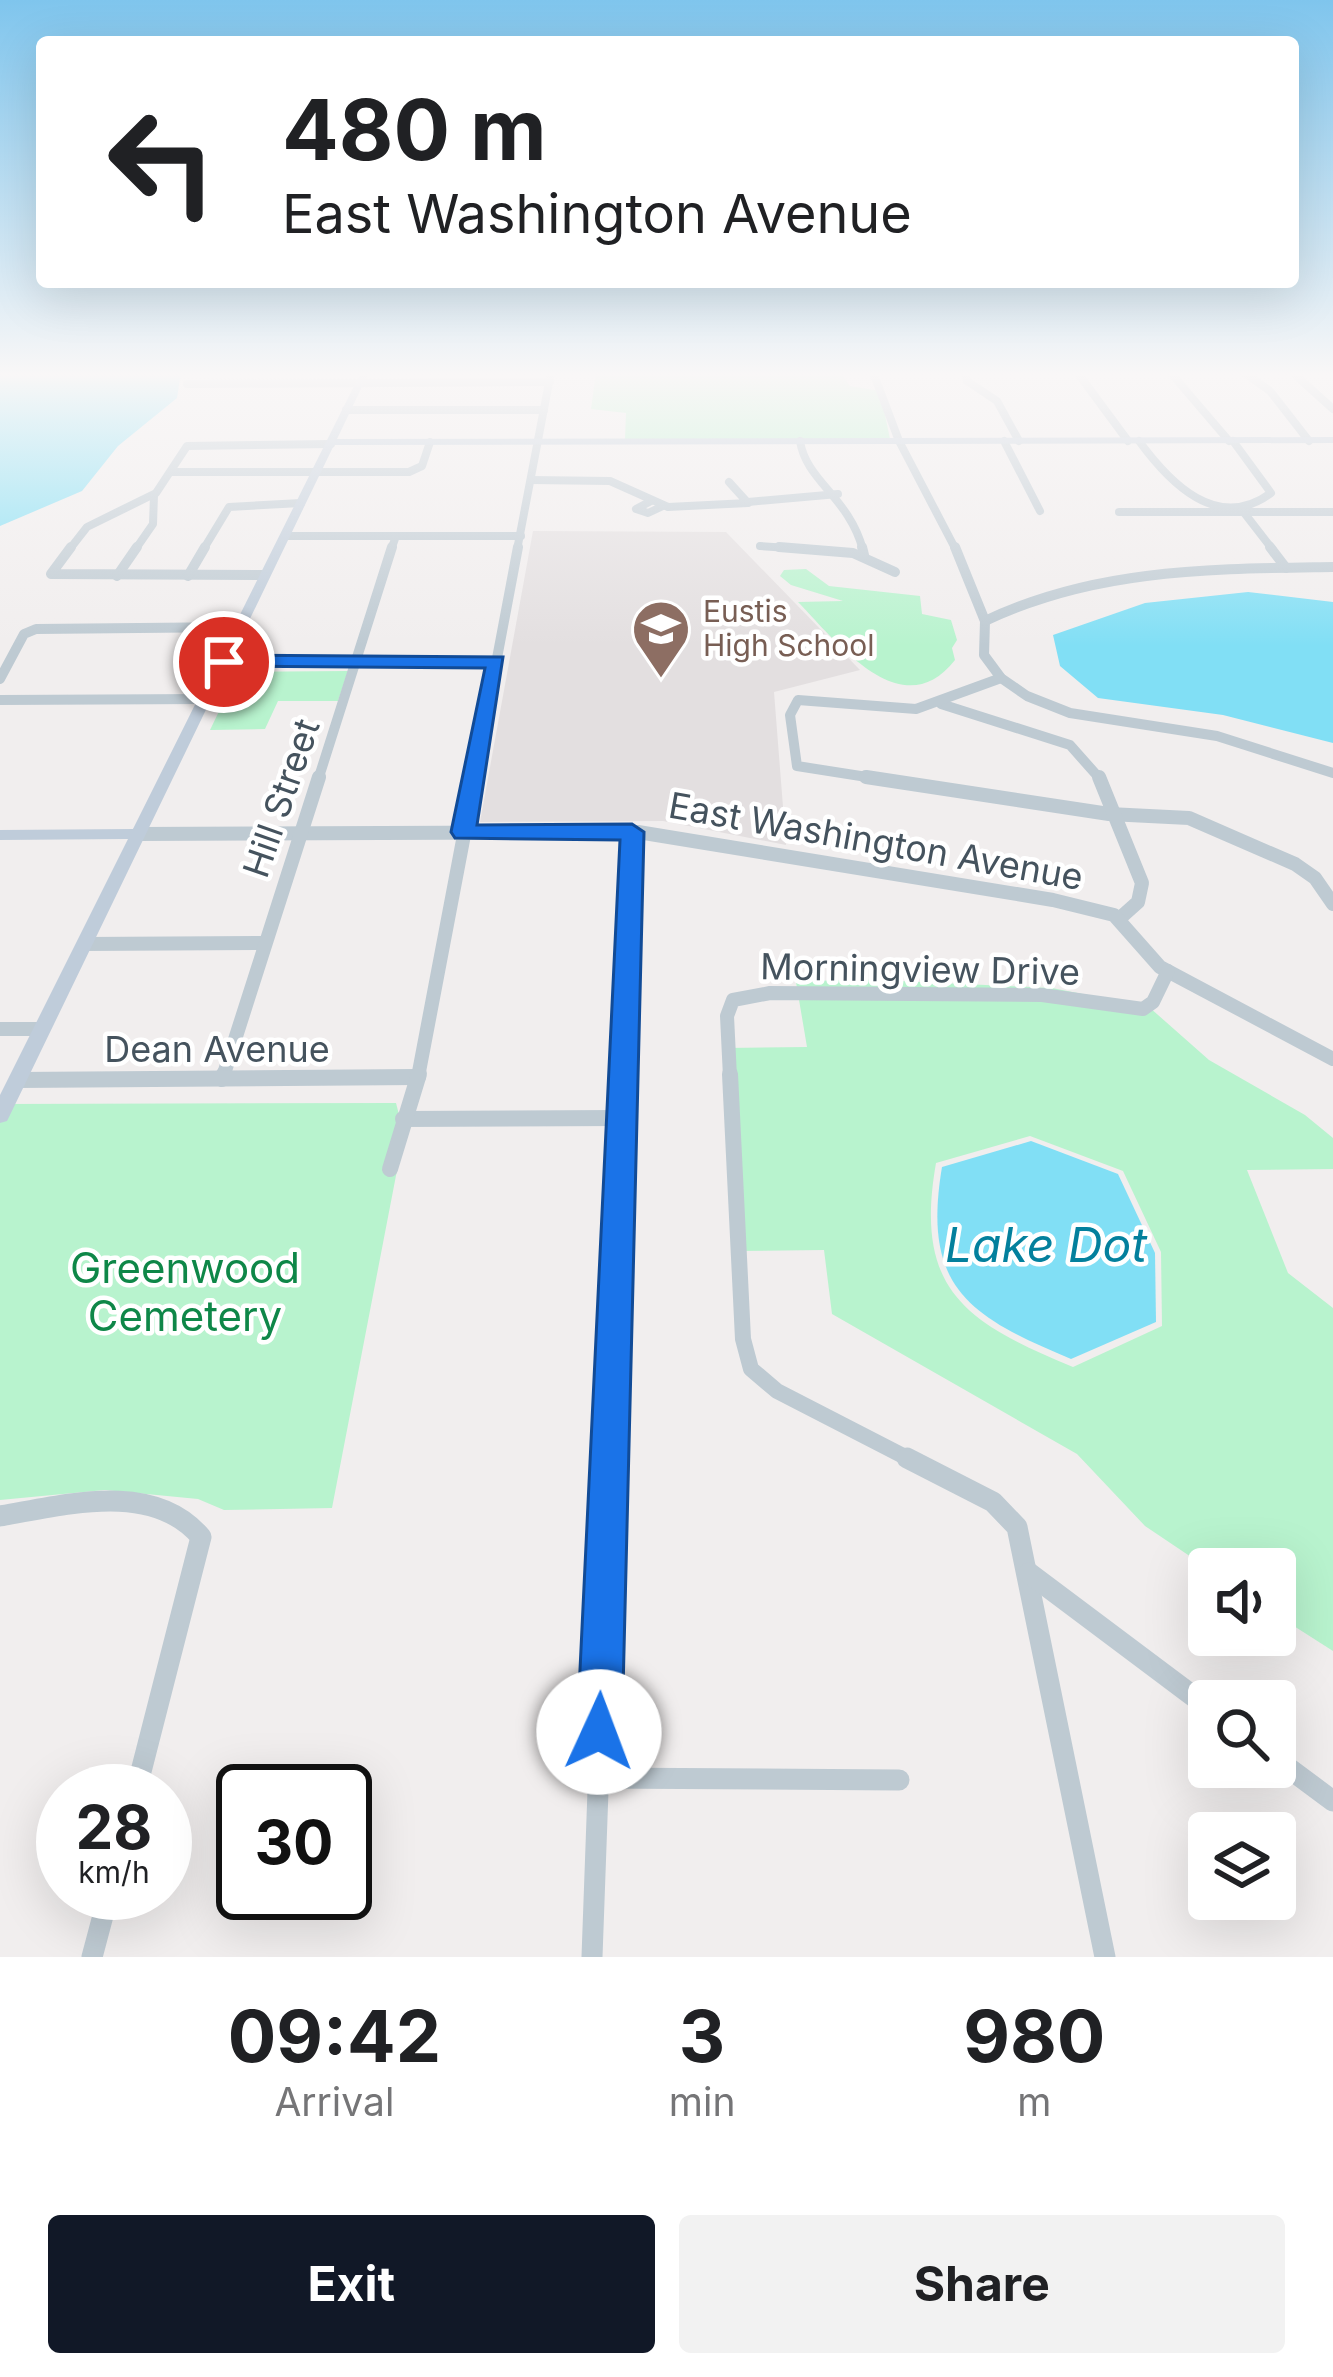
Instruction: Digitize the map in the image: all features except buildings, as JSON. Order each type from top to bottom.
[{"type":"street","points":[[177,463],[154,494],[87,527],[51,573],[266,575]]},
{"type":"street","points":[[0,1115],[321,463]]},
{"type":"street","points":[[171,472],[415,471],[419,463]]},
{"type":"street","points":[[390,1169],[418,1077],[535,463]]},
{"type":"street","points":[[804,463],[838,494],[856,524],[864,556]]},
{"type":"street","points":[[912,463],[938,507],[985,621],[984,655],[1001,678],[1027,696],[1070,713],[1237,740],[1333,773]]},
{"type":"street","points":[[1015,463],[1040,512]]},
{"type":"street","points":[[1154,463],[1180,491],[1241,509],[1286,568]]},
{"type":"street","points":[[1241,509],[1266,499],[1270,488],[1250,463]]},
{"type":"street","points":[[531,480],[610,481],[663,506]]},
{"type":"street","points":[[729,482],[748,502]]},
{"type":"street","points":[[117,576],[153,524],[154,494]]},
{"type":"street","points":[[651,501],[636,509],[648,512],[663,506],[838,494]]},
{"type":"street","points":[[188,576],[230,507],[301,503]]},
{"type":"street","points":[[1119,512],[1333,512]]},
{"type":"street","points":[[285,536],[521,536]]},
{"type":"street","name":"Hill Street","points":[[222,1079],[396,536]]},
{"type":"street","points":[[760,547],[864,556],[895,572]]},
{"type":"street","points":[[985,621],[1019,605],[1147,573],[1333,567]]},
{"type":"street","points":[[0,679],[30,631],[241,626]]},
{"type":"street","points":[[224,662],[496,662]]},
{"type":"street","points":[[1001,678],[941,704],[887,710],[798,700],[790,715],[797,766],[1113,814],[1169,814],[1220,828],[1307,871],[1333,904]]},
{"type":"street","points":[[0,700],[205,699]]},
{"type":"street","points":[[941,704],[976,722],[1077,749],[1096,770],[1142,883],[1138,902],[1119,919]]},
{"type":"street","points":[[592,1957],[632,832]]},
{"type":"street","name":"East Washington Avenue","points":[[0,835],[632,832],[1053,900],[1119,919],[1142,952],[1168,971],[1333,1059]]},
{"type":"street","points":[[83,944],[265,943]]},
{"type":"street","name":"Morningview Drive","points":[[1029,1574],[1017,1527],[993,1502],[777,1390],[751,1369],[743,1339],[729,1004],[746,995],[770,993],[1008,994],[1143,1009],[1153,1002],[1168,971]]},
{"type":"street","points":[[0,1029],[42,1029]]},
{"type":"street","name":"Dean Avenue","points":[[17,1080],[418,1077]]},
{"type":"street","points":[[403,1119],[620,1118]]},
{"type":"street","points":[[0,1516],[154,1502],[193,1520],[201,1537],[143,1764]]},
{"type":"street","points":[[1029,1574],[1188,1692]]},
{"type":"street","points":[[1029,1574],[1105,1957]]},
{"type":"street","points":[[1296,1774],[1333,1801]]},
{"type":"street","points":[[598,1778],[899,1780]]},
{"type":"street","points":[[92,1957],[102,1920]]},
{"type":"shaded area","name":"Eustis High School","points":[[533,531],[726,532],[860,670],[774,692],[786,845],[663,821],[480,822]]},
{"type":"green space","points":[[806,569],[829,586],[920,596],[922,614],[951,620],[957,640],[952,648],[955,660],[935,679],[914,685],[871,672],[798,602],[843,601],[791,585],[780,576],[784,570]]},
{"type":"green space","points":[[348,671],[338,701],[278,701],[265,729],[210,730],[238,672]]},
{"type":"green space","points":[[857,979],[1052,988],[1149,1007],[1209,1060],[1305,1115],[1333,1138],[1333,1169],[1247,1170],[1288,1273],[1333,1308],[1333,1651],[1296,1627],[1296,1548],[1188,1548],[1188,1555],[1145,1526],[1077,1454],[832,1314],[824,1250],[734,1251],[726,1048],[807,1047],[796,982]],"holes":[[[1030,1136],[1123,1171],[1161,1252],[1162,1326],[1073,1367],[1003,1334],[955,1295],[941,1271],[933,1242],[936,1163]]]},
{"type":"green space","name":"Greenwood Cemetery","points":[[396,1103],[404,1134],[332,1508],[224,1510],[198,1499],[105,1490],[0,1500],[0,1104]]},
{"type":"water","points":[[0,463],[104,463],[82,491],[0,526]]},
{"type":"water","points":[[1248,592],[1333,602],[1333,743],[1223,715],[1098,698],[1060,666],[1053,635],[1145,603]]},
{"type":"water","name":"Lake Dot","points":[[1031,1141],[1118,1174],[1155,1253],[1156,1322],[1071,1359],[979,1311],[960,1292],[939,1241],[942,1167]]},
{"type":"place","name":"Eustis High School","points":[[661,680]]},
{"type":"route","points":[[224,662],[496,662],[463,832],[632,832],[599,1732]]}]
